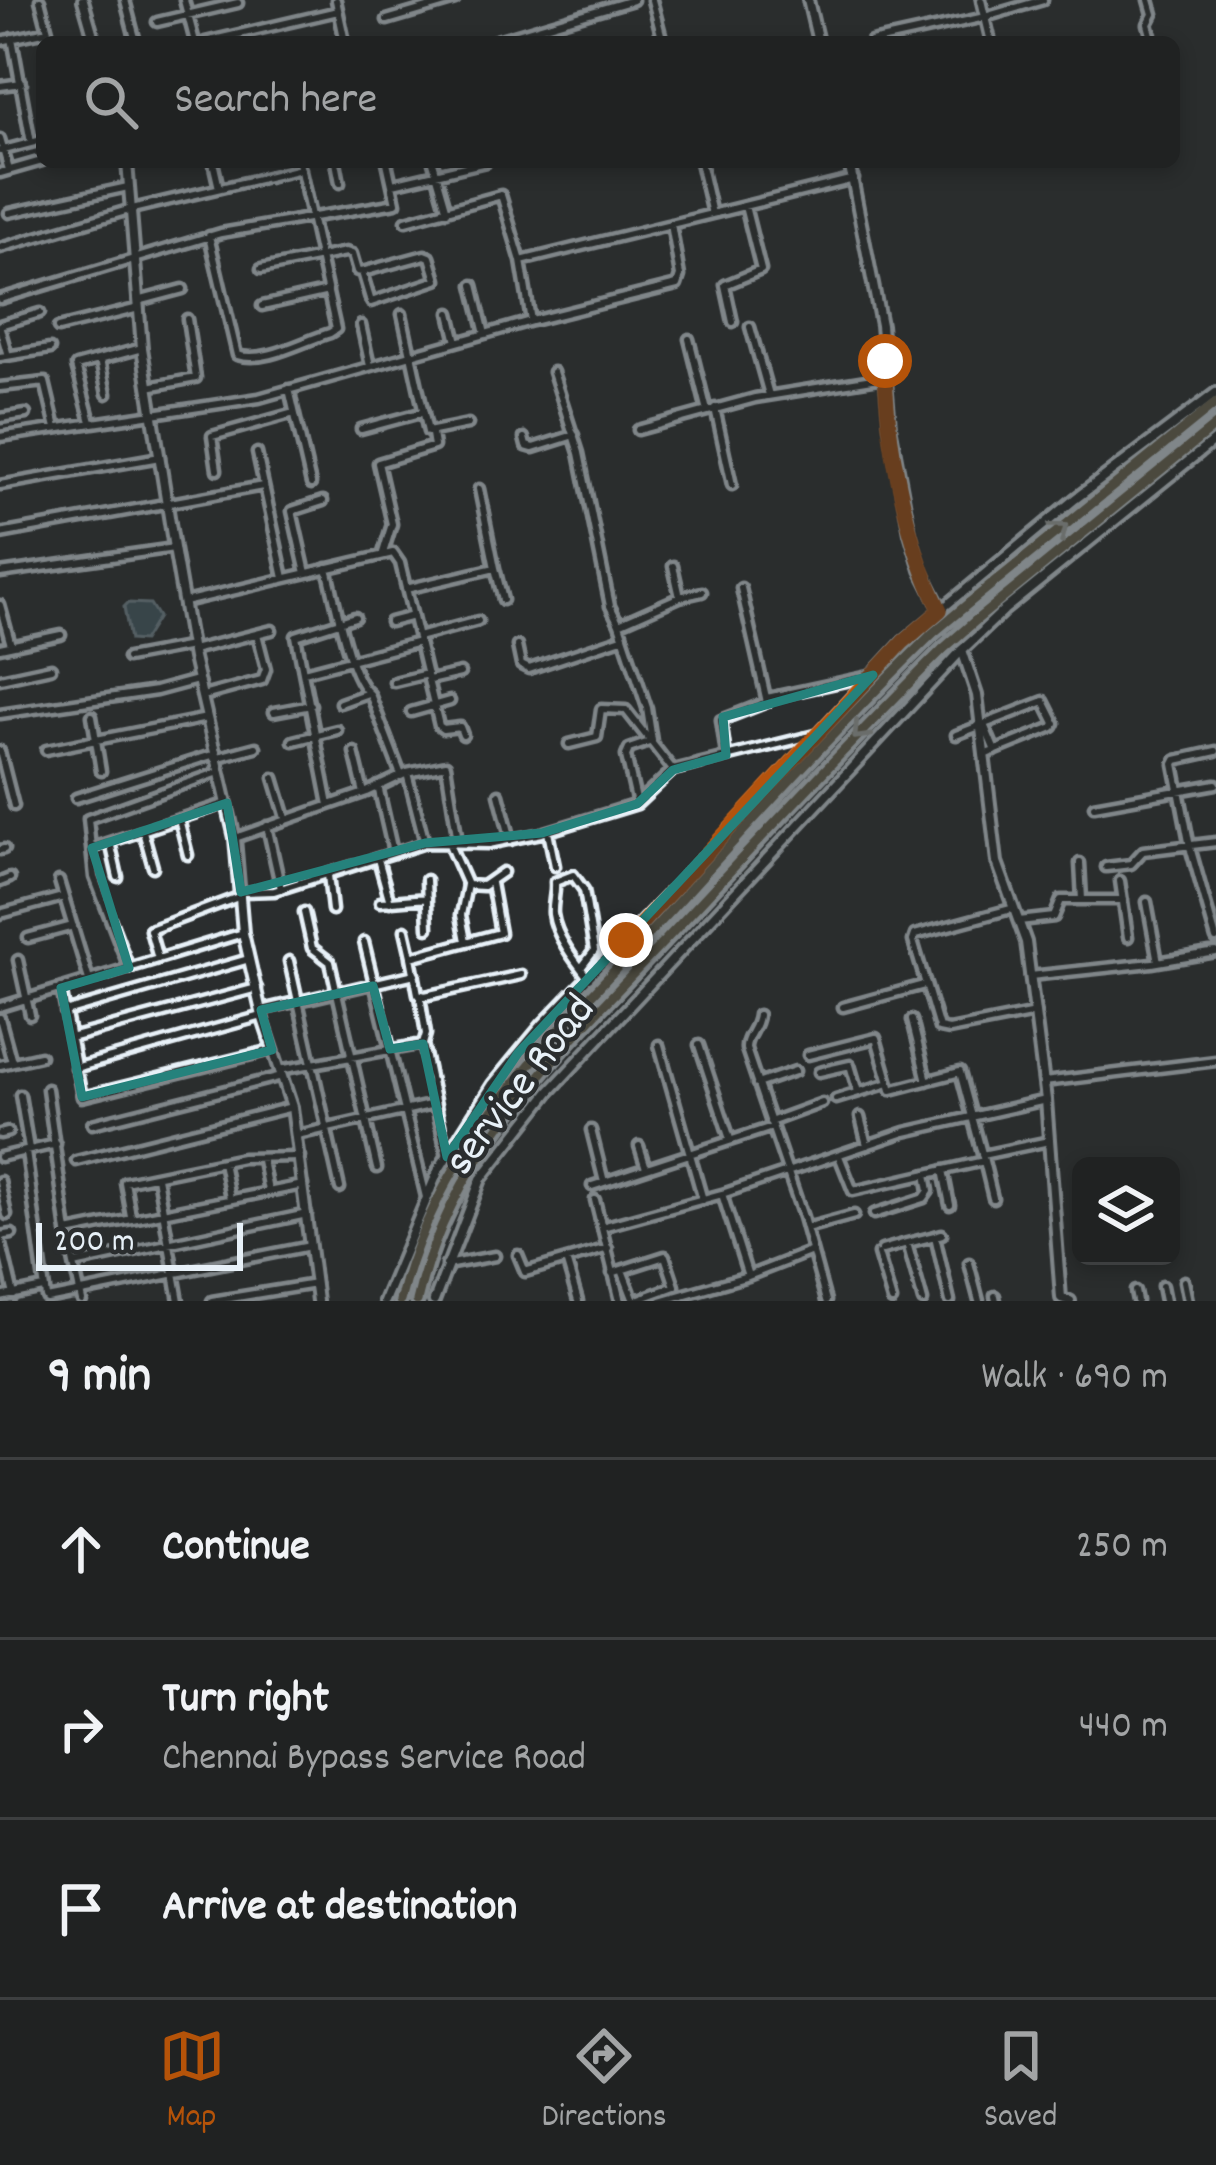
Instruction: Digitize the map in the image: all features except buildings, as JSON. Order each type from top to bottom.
[{"type":"highway","points":[[400,1301],[408,1268],[436,1202],[479,1125],[548,1044],[843,722],[934,633],[1216,403]]},
{"type":"highway","points":[[419,1301],[424,1271],[449,1206],[489,1137],[559,1055],[943,649],[1216,425]]},
{"type":"street","points":[[40,0],[49,36]]},
{"type":"street","points":[[83,0],[92,36]]},
{"type":"street","points":[[125,0],[134,36]]},
{"type":"street","points":[[184,0],[194,36]]},
{"type":"street","points":[[336,0],[344,36]]},
{"type":"street","points":[[388,20],[455,0]]},
{"type":"street","points":[[510,36],[633,0]]},
{"type":"street","points":[[652,0],[661,36]]},
{"type":"street","points":[[808,0],[817,36]]},
{"type":"street","points":[[981,0],[990,36]]},
{"type":"street","points":[[898,36],[1043,0]]},
{"type":"street","points":[[1149,0],[1151,36]]},
{"type":"street","points":[[157,22],[238,3]]},
{"type":"street","points":[[231,36],[338,11]]},
{"type":"street","points":[[0,41],[48,31]]},
{"type":"street","points":[[523,32],[524,36]]},
{"type":"street","points":[[12,38],[31,143]]},
{"type":"street","points":[[0,86],[22,82]]},
{"type":"street","points":[[0,139],[4,171],[36,163]]},
{"type":"street","points":[[1,150],[36,142]]},
{"type":"street","points":[[131,168],[132,260],[142,349],[174,548],[198,680],[235,838],[243,933],[272,1050],[292,1107],[317,1301]]},
{"type":"street","points":[[214,168],[219,188]]},
{"type":"street","points":[[1,248],[293,168]]},
{"type":"street","points":[[209,236],[237,355],[263,356],[331,333],[336,329],[300,168]]},
{"type":"street","points":[[337,168],[340,183]]},
{"type":"street","points":[[0,299],[209,236],[396,203],[389,168]]},
{"type":"street","points":[[434,168],[447,211]]},
{"type":"street","points":[[393,184],[461,168]]},
{"type":"street","points":[[701,168],[712,214]]},
{"type":"street","points":[[851,168],[881,325],[910,533],[921,570],[962,650],[976,694],[989,753],[997,862],[1026,942],[1046,1100],[1062,1300]]},
{"type":"street","points":[[520,261],[854,179]]},
{"type":"street","points":[[9,213],[130,186]]},
{"type":"street","points":[[406,221],[503,196],[531,321]]},
{"type":"street","points":[[733,322],[725,285],[761,270],[745,206]]},
{"type":"street","points":[[0,437],[289,389],[677,285],[680,276],[671,224]]},
{"type":"street","points":[[261,269],[351,252],[357,271],[362,272],[425,255],[430,257],[437,280],[371,302],[362,272]]},
{"type":"street","points":[[473,285],[485,334]]},
{"type":"street","points":[[58,328],[183,289]]},
{"type":"street","points":[[262,306],[328,291]]},
{"type":"street","points":[[40,313],[0,327],[4,357],[50,350]]},
{"type":"street","points":[[450,313],[457,342]]},
{"type":"street","points":[[383,554],[392,524],[378,463],[434,446],[402,314]]},
{"type":"street","points":[[148,387],[196,378],[187,319]]},
{"type":"street","points":[[361,325],[370,367]]},
{"type":"street","points":[[750,326],[769,395]]},
{"type":"street","points":[[689,339],[732,485]]},
{"type":"street","points":[[91,422],[76,366],[142,349]]},
{"type":"street","points":[[100,360],[107,394]]},
{"type":"street","points":[[553,372],[574,435],[610,606],[646,708],[652,741]]},
{"type":"street","points":[[638,430],[769,395],[885,376]]},
{"type":"street","points":[[0,387],[45,382],[56,429]]},
{"type":"street","points":[[289,389],[311,484]]},
{"type":"street","points":[[384,1301],[426,1197],[505,1068],[873,675],[940,610],[1216,393]]},
{"type":"street","points":[[361,429],[424,412]]},
{"type":"street","points":[[218,470],[212,436],[294,413]]},
{"type":"street","points":[[0,418],[26,414]]},
{"type":"street","points":[[431,434],[468,424]]},
{"type":"street","points":[[524,438],[526,446],[533,448],[574,435]]},
{"type":"street","name":"service Road","points":[[434,1301],[481,1179],[549,1092],[962,650],[1004,610],[1216,439]]},
{"type":"street","points":[[257,453],[284,578]]},
{"type":"street","points":[[0,484],[160,457]]},
{"type":"street","points":[[0,534],[263,486]]},
{"type":"street","points":[[479,489],[503,600]]},
{"type":"street","points":[[306,573],[293,509],[323,501]]},
{"type":"street","points":[[0,573],[174,548]]},
{"type":"street","points":[[184,602],[392,553],[399,558],[441,728],[460,727],[464,735]]},
{"type":"street","points":[[673,566],[680,597]]},
{"type":"street","points":[[327,568],[352,660],[404,774],[425,844]]},
{"type":"street","points":[[406,589],[495,568]]},
{"type":"street","points":[[726,755],[721,720],[762,707],[767,698],[741,588]]},
{"type":"street","points":[[619,624],[702,592]]},
{"type":"street","points":[[0,605],[10,645]]},
{"type":"street","points":[[390,622],[413,616]]},
{"type":"street","points":[[329,805],[297,632],[356,617]]},
{"type":"street","points":[[304,672],[478,621]]},
{"type":"street","points":[[127,658],[272,630]]},
{"type":"street","points":[[202,696],[262,680],[266,669],[257,634]]},
{"type":"street","points":[[0,648],[62,635]]},
{"type":"street","points":[[517,646],[521,665],[529,669],[622,638]]},
{"type":"street","points":[[0,679],[51,668]]},
{"type":"street","points":[[394,682],[460,673]]},
{"type":"street","points":[[767,698],[873,675]]},
{"type":"street","points":[[0,714],[156,691],[198,680]]},
{"type":"street","points":[[340,703],[368,693]]},
{"type":"street","points":[[411,712],[450,701]]},
{"type":"street","points":[[956,735],[1043,701],[1055,723],[989,753]]},
{"type":"street","points":[[274,712],[310,705]]},
{"type":"street","points":[[568,744],[600,735],[599,711],[603,708],[626,710],[673,770]]},
{"type":"street","points":[[92,716],[101,771]]},
{"type":"street","points":[[46,750],[207,718]]},
{"type":"street","points":[[292,740],[338,730]]},
{"type":"street","points":[[158,959],[150,930],[242,894],[281,889],[425,844],[489,844],[548,832],[637,804],[673,770],[820,734]]},
{"type":"street","points":[[637,804],[627,752],[652,741]]},
{"type":"street","points":[[76,798],[256,747]]},
{"type":"street","points":[[0,751],[14,806]]},
{"type":"street","points":[[1216,751],[1176,760],[1174,767],[1216,939]]},
{"type":"street","points":[[354,752],[364,793]]},
{"type":"street","points":[[235,838],[364,793],[404,774],[446,765],[458,842]]},
{"type":"street","points":[[129,968],[94,877],[88,822],[93,815],[219,772]]},
{"type":"street","points":[[274,778],[286,818]]},
{"type":"street","points":[[1094,806],[1216,784]]},
{"type":"street","points":[[378,785],[393,853]]},
{"type":"street","points":[[499,794],[511,840]]},
{"type":"street","points":[[92,848],[227,803]]},
{"type":"street","points":[[179,819],[188,855]]},
{"type":"street","points":[[267,826],[281,889]]},
{"type":"street","points":[[142,831],[153,867]]},
{"type":"street","points":[[548,832],[555,866]]},
{"type":"street","points":[[110,842],[118,877]]},
{"type":"street","points":[[448,842],[467,885],[461,915],[466,943]]},
{"type":"street","points":[[1106,867],[1131,864],[1144,851],[1216,842]]},
{"type":"street","points":[[378,859],[385,902],[427,898]]},
{"type":"street","points":[[1080,863],[1082,900]]},
{"type":"street","points":[[467,885],[491,883],[503,872]]},
{"type":"street","points":[[328,875],[332,910]]},
{"type":"street","points":[[580,968],[594,951],[584,890],[573,875],[555,882],[553,912],[563,940],[580,968],[589,979]]},
{"type":"street","points":[[0,882],[10,878]]},
{"type":"street","points":[[426,880],[428,928]]},
{"type":"street","points":[[59,881],[89,980]]},
{"type":"street","points":[[1120,881],[1128,938]]},
{"type":"street","points":[[411,957],[500,933],[491,883]]},
{"type":"street","points":[[0,914],[63,897]]},
{"type":"street","points":[[1018,921],[1054,917],[1060,901],[1123,900]]},
{"type":"street","points":[[1147,902],[1158,962]]},
{"type":"street","points":[[1011,908],[913,937],[924,985],[937,1026],[943,1030],[1035,1012]]},
{"type":"street","points":[[304,912],[312,948],[330,962],[376,1168]]},
{"type":"street","points":[[28,938],[73,926]]},
{"type":"street","points":[[405,930],[447,1157]]},
{"type":"street","points":[[0,1007],[243,933]]},
{"type":"street","points":[[364,942],[426,1197]]},
{"type":"street","points":[[1030,976],[1216,952]]},
{"type":"street","points":[[65,1012],[249,958]]},
{"type":"street","points":[[18,959],[30,1015]]},
{"type":"street","points":[[289,961],[340,1187]]},
{"type":"street","points":[[75,1068],[415,974]]},
{"type":"street","points":[[420,996],[521,975]]},
{"type":"street","points":[[843,1007],[924,985]]},
{"type":"street","points":[[61,988],[82,1097],[272,1050]]},
{"type":"street","points":[[70,1038],[257,988]]},
{"type":"street","points":[[758,1016],[746,1043],[826,1301]]},
{"type":"street","points":[[0,1018],[12,1062]]},
{"type":"street","points":[[912,1020],[926,1081]]},
{"type":"street","points":[[808,1055],[876,1039],[891,1090],[960,1072],[993,1198]]},
{"type":"street","points":[[92,1124],[312,1063],[423,1044]]},
{"type":"street","points":[[699,1045],[730,1140]]},
{"type":"street","points":[[659,1046],[703,1200]]},
{"type":"street","points":[[0,1065],[40,1056]]},
{"type":"street","points":[[1044,1082],[1216,1061]]},
{"type":"street","points":[[819,1072],[850,1065],[858,1092]]},
{"type":"street","points":[[757,1084],[795,1071]]},
{"type":"street","points":[[836,1099],[890,1083]]},
{"type":"street","points":[[47,1089],[82,1301]]},
{"type":"street","points":[[20,1095],[47,1300],[310,1246]]},
{"type":"street","points":[[602,1227],[703,1200],[867,1145],[1046,1100]]},
{"type":"street","points":[[592,1186],[822,1103]]},
{"type":"street","points":[[297,1135],[434,1104]]},
{"type":"street","points":[[58,1161],[292,1107]]},
{"type":"street","points":[[860,1117],[867,1145]]},
{"type":"street","points":[[591,1130],[604,1182]]},
{"type":"street","points":[[839,1155],[853,1190],[1049,1141]]},
{"type":"street","points":[[0,1157],[56,1144]]},
{"type":"street","points":[[639,1146],[646,1168]]},
{"type":"street","points":[[131,1218],[125,1182],[223,1162],[300,1157]]},
{"type":"street","points":[[262,1158],[268,1192]]},
{"type":"street","points":[[223,1162],[230,1198]]},
{"type":"street","points":[[943,1170],[950,1205]]},
{"type":"street","points":[[874,1214],[924,1198],[929,1191],[926,1174]]},
{"type":"street","points":[[157,1177],[179,1301]]},
{"type":"street","points":[[0,1181],[7,1215]]},
{"type":"street","points":[[67,1232],[303,1185]]},
{"type":"street","points":[[722,1194],[748,1276]]},
{"type":"street","points":[[595,1200],[620,1301]]},
{"type":"street","points":[[74,1264],[307,1214]]},
{"type":"street","points":[[806,1228],[854,1215]]},
{"type":"street","points":[[12,1234],[0,1236],[14,1295]]},
{"type":"street","points":[[892,1301],[880,1252],[938,1235],[950,1301]]},
{"type":"street","points":[[907,1243],[923,1301]]},
{"type":"street","points":[[518,1255],[524,1272],[608,1247]]},
{"type":"street","points":[[662,1301],[812,1251]]},
{"type":"street","points":[[445,1266],[495,1256]]},
{"type":"street","points":[[612,1274],[622,1270],[665,1256],[675,1286],[634,1301],[622,1270]]},
{"type":"street","points":[[566,1260],[578,1301]]},
{"type":"street","points":[[969,1263],[980,1301]]},
{"type":"street","points":[[1184,1281],[1188,1301]]},
{"type":"street","points":[[212,1301],[315,1284]]},
{"type":"street","points":[[1162,1286],[1165,1301]]},
{"type":"street","points":[[0,1297],[45,1288]]},
{"type":"highlighted area","points":[[873,675],[518,1053],[447,1157],[423,1044],[390,1049],[373,986],[261,1010],[272,1050],[82,1097],[61,988],[129,968],[92,848],[227,803],[241,892],[425,843],[542,833],[637,804],[673,770],[726,755],[723,717]]},
{"type":"water","points":[[150,604],[158,617],[143,641],[130,640],[124,607]]},
{"type":"route","points":[[626,940],[903,642],[940,610],[910,533],[890,426],[885,361]]}]
